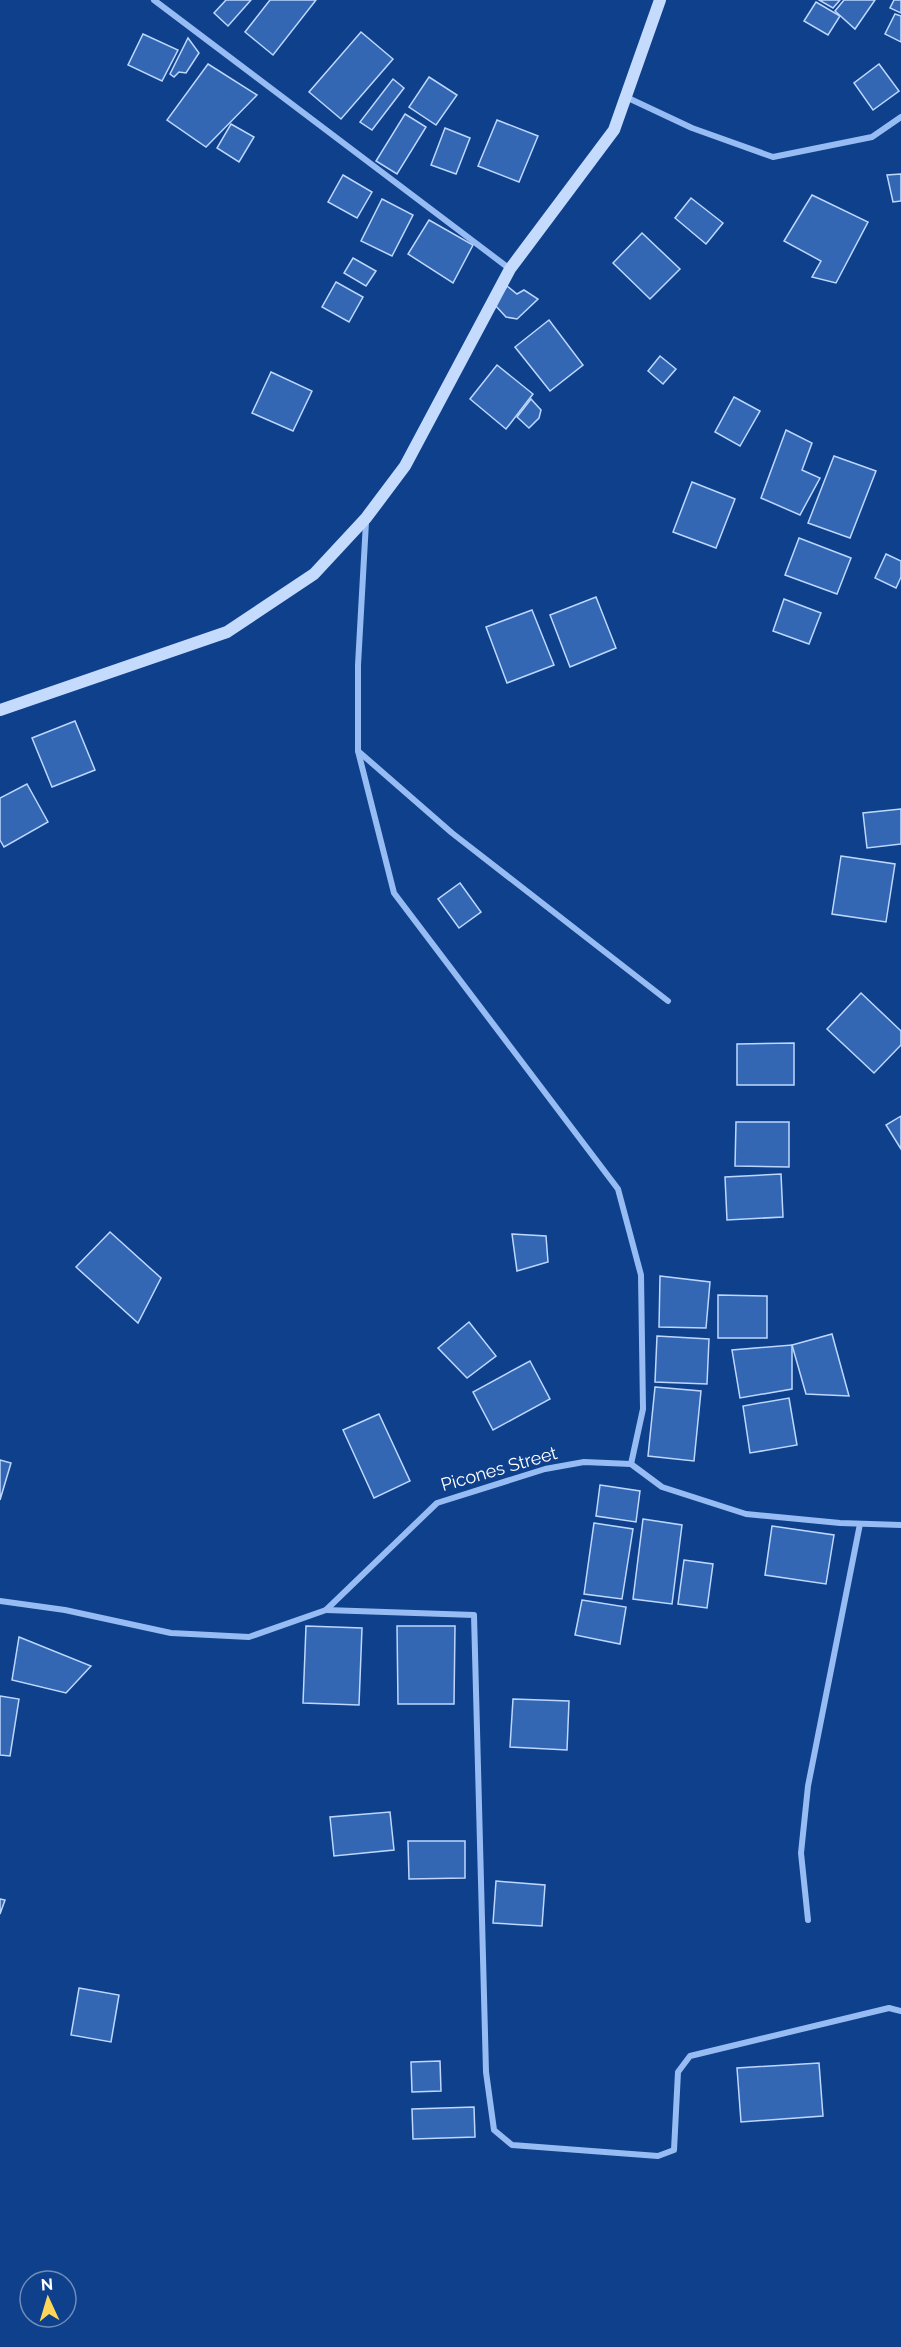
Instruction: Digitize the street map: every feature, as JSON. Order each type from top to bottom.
[{"type":"street","points":[[154,0],[510,269]]},
{"type":"street","points":[[0,710],[227,632],[314,574],[366,518],[405,466],[510,269],[614,130],[660,0]]},
{"type":"street","points":[[626,96],[692,128],[773,157],[872,137],[901,117]]},
{"type":"street","points":[[366,518],[357,665],[358,751],[394,893],[618,1189],[640,1275],[643,1409],[631,1464],[662,1486],[746,1514],[860,1524],[901,1525]]},
{"type":"street","points":[[358,751],[452,833],[668,1001]]},
{"type":"street","name":"Picones Street","points":[[0,1601],[65,1610],[171,1633],[249,1637],[326,1610],[437,1503],[545,1469],[584,1462],[631,1464]]},
{"type":"street","points":[[808,1920],[801,1854],[808,1786],[860,1524]]},
{"type":"street","points":[[326,1610],[474,1614],[486,2072],[494,2130],[512,2145],[658,2156],[674,2150],[678,2072],[690,2056],[889,2008],[901,2011]]},
{"type":"building","points":[[226,0],[251,0],[228,26],[214,13]]},
{"type":"building","points":[[270,0],[316,0],[273,55],[245,32]]},
{"type":"building","points":[[819,0],[840,0],[833,8]]},
{"type":"building","points":[[844,0],[875,0],[855,29],[835,11]]},
{"type":"building","points":[[894,0],[901,0],[901,13],[890,8]]},
{"type":"building","points":[[816,2],[840,16],[828,35],[804,21]]},
{"type":"building","points":[[895,14],[901,16],[901,42],[885,34]]},
{"type":"building","points":[[361,32],[393,59],[341,119],[309,92]]},
{"type":"building","points":[[143,34],[178,50],[162,81],[128,65]]},
{"type":"building","points":[[188,38],[199,53],[186,73],[179,72],[174,77],[170,74]]},
{"type":"building","points":[[208,64],[257,95],[206,147],[167,120]]},
{"type":"building","points":[[879,64],[899,91],[873,110],[854,83]]},
{"type":"building","points":[[429,77],[457,95],[436,125],[409,107]]},
{"type":"building","points":[[393,79],[404,88],[372,130],[360,122]]},
{"type":"building","points":[[405,114],[426,127],[397,174],[376,161]]},
{"type":"building","points":[[497,120],[538,136],[519,182],[478,166]]},
{"type":"building","points":[[231,124],[254,137],[239,162],[217,148]]},
{"type":"building","points":[[445,128],[470,138],[456,174],[431,165]]},
{"type":"building","points":[[901,174],[901,201],[893,202],[887,175]]},
{"type":"building","points":[[343,175],[372,192],[357,218],[328,202]]},
{"type":"building","points":[[812,195],[868,222],[836,283],[812,277],[821,261],[784,241]]},
{"type":"building","points":[[691,198],[723,223],[706,244],[675,218]]},
{"type":"building","points":[[382,199],[413,215],[392,256],[361,241]]},
{"type":"building","points":[[429,220],[473,245],[453,283],[408,254]]},
{"type":"building","points":[[642,233],[680,269],[650,299],[613,263]]},
{"type":"building","points":[[353,258],[376,271],[366,286],[344,273]]},
{"type":"building","points":[[336,282],[363,297],[349,322],[322,307]]},
{"type":"building","points":[[507,286],[517,294],[524,290],[538,299],[517,319],[506,317],[494,304]]},
{"type":"building","points":[[549,320],[583,365],[550,391],[515,347]]},
{"type":"building","points":[[660,356],[676,369],[663,384],[648,371]]},
{"type":"building","points":[[497,365],[533,394],[506,429],[470,399]]},
{"type":"building","points":[[271,372],[312,391],[293,431],[252,413]]},
{"type":"building","points":[[734,397],[760,411],[740,446],[715,432]]},
{"type":"building","points":[[531,399],[541,410],[539,418],[529,428],[517,417]]},
{"type":"building","points":[[786,430],[812,443],[802,470],[820,478],[800,515],[761,498]]},
{"type":"building","points":[[834,456],[876,471],[850,538],[808,523]]},
{"type":"building","points":[[692,482],[735,499],[716,548],[673,532]]},
{"type":"building","points":[[799,538],[851,558],[837,594],[785,575]]},
{"type":"building","points":[[886,554],[901,561],[901,577],[896,588],[875,578]]},
{"type":"building","points":[[596,597],[616,648],[570,667],[550,615]]},
{"type":"building","points":[[784,599],[821,613],[809,644],[773,631]]},
{"type":"building","points":[[532,610],[554,665],[507,683],[486,627]]},
{"type":"building","points":[[75,721],[95,770],[52,787],[32,738]]},
{"type":"building","points":[[27,784],[48,822],[4,847],[0,840],[0,798]]},
{"type":"building","points":[[901,809],[901,844],[867,848],[863,813]]},
{"type":"building","points":[[841,856],[895,864],[886,922],[832,914]]},
{"type":"building","points":[[460,883],[481,912],[459,928],[438,899]]},
{"type":"building","points":[[861,993],[901,1031],[901,1045],[874,1073],[827,1029]]},
{"type":"building","points":[[794,1043],[794,1085],[737,1085],[737,1044]]},
{"type":"building","points":[[901,1116],[901,1149],[886,1125]]},
{"type":"building","points":[[736,1122],[789,1122],[789,1167],[735,1166]]},
{"type":"building","points":[[781,1174],[783,1217],[727,1220],[725,1177]]},
{"type":"building","points":[[110,1232],[161,1278],[138,1323],[76,1267]]},
{"type":"building","points":[[512,1234],[546,1236],[548,1262],[517,1271]]},
{"type":"building","points":[[660,1276],[710,1282],[706,1328],[659,1327]]},
{"type":"building","points":[[718,1295],[767,1296],[767,1338],[718,1338]]},
{"type":"building","points":[[469,1322],[496,1356],[467,1378],[438,1348]]},
{"type":"building","points":[[832,1334],[849,1396],[806,1394],[792,1345]]},
{"type":"building","points":[[657,1336],[709,1339],[707,1384],[655,1382]]},
{"type":"building","points":[[792,1345],[792,1389],[740,1398],[732,1350]]},
{"type":"building","points":[[530,1361],[550,1399],[493,1430],[473,1392]]},
{"type":"building","points":[[655,1387],[701,1391],[694,1461],[648,1456]]},
{"type":"building","points":[[789,1398],[797,1445],[750,1453],[743,1406]]},
{"type":"building","points":[[379,1414],[410,1481],[374,1498],[343,1430]]},
{"type":"building","points":[[0,1460],[11,1463],[0,1500]]},
{"type":"building","points":[[600,1485],[640,1491],[636,1522],[596,1516]]},
{"type":"building","points":[[643,1519],[682,1525],[672,1604],[633,1599]]},
{"type":"building","points":[[594,1523],[633,1529],[622,1599],[584,1594]]},
{"type":"building","points":[[772,1526],[834,1535],[826,1584],[765,1575]]},
{"type":"building","points":[[684,1560],[713,1564],[707,1608],[678,1604]]},
{"type":"building","points":[[582,1600],[626,1607],[620,1644],[575,1635]]},
{"type":"building","points":[[306,1626],[362,1628],[359,1705],[303,1703]]},
{"type":"building","points":[[397,1626],[455,1626],[454,1704],[398,1704]]},
{"type":"building","points":[[19,1637],[91,1666],[66,1693],[12,1680]]},
{"type":"building","points":[[0,1696],[19,1699],[10,1756],[0,1755]]},
{"type":"building","points":[[513,1699],[569,1701],[567,1750],[510,1747]]},
{"type":"building","points":[[390,1812],[394,1850],[334,1856],[330,1817]]},
{"type":"building","points":[[408,1841],[465,1841],[465,1878],[409,1879]]},
{"type":"building","points":[[496,1881],[545,1885],[542,1926],[493,1923]]},
{"type":"building","points":[[0,1899],[5,1900],[0,1914]]},
{"type":"building","points":[[79,1988],[119,1995],[111,2042],[71,2035]]},
{"type":"building","points":[[440,2061],[441,2091],[412,2092],[411,2062]]},
{"type":"building","points":[[819,2063],[823,2116],[741,2122],[737,2068]]},
{"type":"building","points":[[474,2107],[475,2137],[413,2139],[412,2109]]}]
